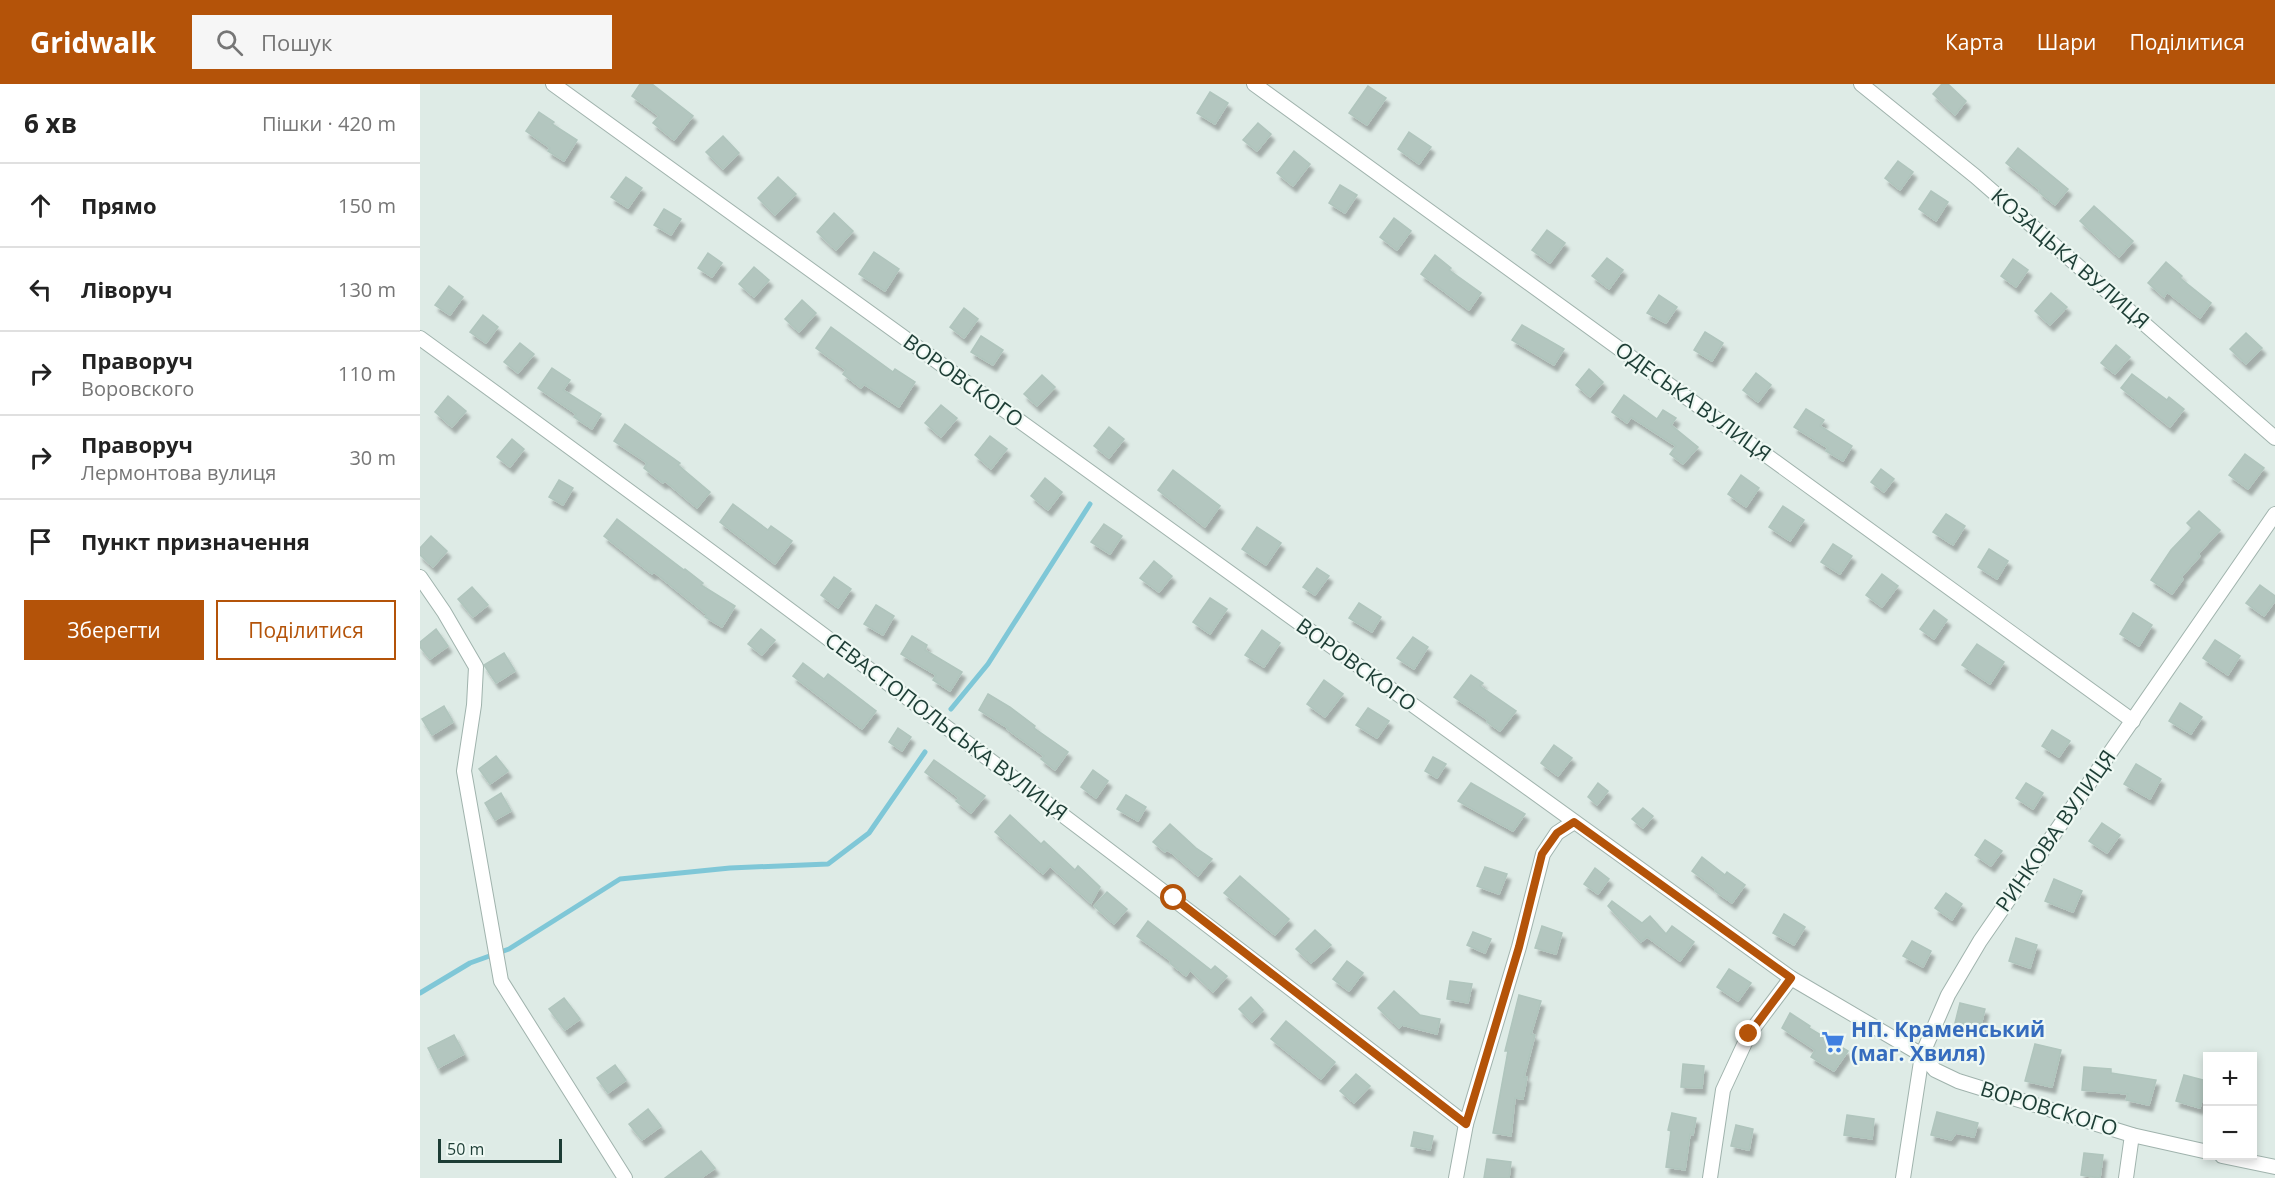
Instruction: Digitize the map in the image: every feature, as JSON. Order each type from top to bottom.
[{"type":"street","name":"ВОРОВСКОГО","points":[[553,84],[1791,978],[1922,1055],[1935,1070],[1958,1081],[2132,1135],[2203,1151]]},
{"type":"street","name":"ОДЕСЬКА ВУЛИЦЯ","points":[[1254,84],[2133,721]]},
{"type":"street","name":"КОЗАЦЬКА ВУЛИЦЯ","points":[[1861,84],[1975,176],[2275,438]]},
{"type":"street","name":"СЕВАСТОПОЛЬСЬКА ВУЛИЦЯ","points":[[420,338],[577,452],[1174,898],[1466,1124]]},
{"type":"street","name":"РИНКОВА ВУЛИЦЯ","points":[[1903,1178],[1922,1055],[1948,995],[1980,941],[2275,514]]},
{"type":"street","points":[[420,577],[444,612],[476,667],[474,705],[464,771],[501,981],[625,1178]]},
{"type":"street","points":[[1456,1178],[1466,1124],[1519,947],[1542,854],[1557,833],[1574,822]]},
{"type":"street","points":[[1710,1178],[1723,1090],[1749,1034],[1791,978]]},
{"type":"street","points":[[2126,1178],[2132,1135]]},
{"type":"street","points":[[2244,1160],[2275,1167]]},
{"type":"building","points":[[640,84],[652,84],[693,116],[674,140],[653,123],[659,116],[632,96]]},
{"type":"building","points":[[1942,84],[1948,84],[1966,101],[1955,115],[1933,94]]},
{"type":"building","points":[[1368,86],[1386,98],[1367,125],[1349,113]]},
{"type":"building","points":[[1210,92],[1228,103],[1215,124],[1197,113]]},
{"type":"building","points":[[539,112],[554,122],[552,124],[577,140],[564,161],[548,151],[550,148],[526,131]]},
{"type":"building","points":[[1258,123],[1271,134],[1257,151],[1243,140]]},
{"type":"building","points":[[1409,132],[1431,147],[1419,164],[1398,149]]},
{"type":"building","points":[[723,136],[739,153],[723,169],[706,152]]},
{"type":"building","points":[[2018,148],[2068,189],[2055,205],[2006,163]]},
{"type":"building","points":[[1294,151],[1310,164],[1293,186],[1277,173]]},
{"type":"building","points":[[1898,161],[1913,172],[1900,190],[1885,178]]},
{"type":"building","points":[[626,177],[642,188],[628,208],[611,197]]},
{"type":"building","points":[[778,177],[796,194],[775,215],[758,198]]},
{"type":"building","points":[[1340,185],[1357,195],[1345,213],[1329,203]]},
{"type":"building","points":[[1931,191],[1948,202],[1936,221],[1919,209]]},
{"type":"building","points":[[2094,206],[2133,241],[2119,257],[2080,221]]},
{"type":"building","points":[[664,209],[681,219],[671,235],[654,225]]},
{"type":"building","points":[[834,213],[853,231],[836,250],[817,232]]},
{"type":"building","points":[[1394,218],[1411,231],[1397,250],[1380,237]]},
{"type":"building","points":[[1547,230],[1565,243],[1550,263],[1532,250]]},
{"type":"building","points":[[874,252],[899,269],[885,291],[859,274]]},
{"type":"building","points":[[708,253],[722,263],[712,277],[698,268]]},
{"type":"building","points":[[1435,255],[1451,268],[1449,270],[1481,293],[1469,310],[1421,274]]},
{"type":"building","points":[[1607,258],[1623,270],[1609,289],[1592,276]]},
{"type":"building","points":[[2013,259],[2028,270],[2016,287],[2001,276]]},
{"type":"building","points":[[2166,262],[2182,276],[2180,278],[2211,303],[2200,318],[2167,292],[2164,297],[2148,283]]},
{"type":"building","points":[[754,267],[769,280],[754,297],[739,284]]},
{"type":"building","points":[[449,286],[463,297],[450,315],[435,305]]},
{"type":"building","points":[[2051,293],[2067,307],[2050,325],[2035,311]]},
{"type":"building","points":[[1659,295],[1677,307],[1666,323],[1647,313]]},
{"type":"building","points":[[802,300],[816,313],[799,332],[785,319]]},
{"type":"building","points":[[964,308],[978,319],[964,338],[950,327]]},
{"type":"building","points":[[483,315],[498,327],[486,343],[470,332]]},
{"type":"building","points":[[1522,325],[1564,349],[1554,365],[1512,340]]},
{"type":"building","points":[[831,327],[893,372],[895,369],[915,382],[899,407],[864,384],[861,388],[843,374],[846,370],[816,348]]},
{"type":"building","points":[[1705,332],[1723,343],[1712,361],[1694,350]]},
{"type":"building","points":[[2246,333],[2262,348],[2246,364],[2230,349]]},
{"type":"building","points":[[981,336],[1003,350],[993,365],[971,352]]},
{"type":"building","points":[[520,343],[534,354],[518,373],[504,362]]},
{"type":"building","points":[[2116,345],[2130,357],[2115,374],[2101,363]]},
{"type":"building","points":[[552,368],[570,380],[563,390],[601,414],[592,429],[574,417],[576,414],[538,388]]},
{"type":"building","points":[[1589,369],[1603,382],[1590,397],[1576,385]]},
{"type":"building","points":[[1756,373],[1771,385],[1758,402],[1743,390]]},
{"type":"building","points":[[2132,374],[2167,400],[2169,397],[2184,409],[2170,427],[2121,388]]},
{"type":"building","points":[[1042,375],[1055,387],[1037,406],[1024,394]]},
{"type":"building","points":[[1624,395],[1657,419],[1663,410],[1676,418],[1671,425],[1698,447],[1683,464],[1670,454],[1676,446],[1631,417],[1627,423],[1612,412]]},
{"type":"building","points":[[448,396],[466,411],[452,427],[435,412]]},
{"type":"building","points":[[941,405],[957,418],[941,437],[925,423]]},
{"type":"building","points":[[1806,409],[1824,420],[1820,426],[1852,446],[1843,461],[1826,451],[1828,448],[1794,427]]},
{"type":"building","points":[[625,424],[680,463],[678,465],[710,492],[697,508],[665,481],[663,483],[644,468],[647,463],[614,441]]},
{"type":"building","points":[[1109,427],[1124,439],[1109,458],[1094,446]]},
{"type":"building","points":[[990,436],[1007,449],[991,469],[975,455]]},
{"type":"building","points":[[512,439],[524,449],[510,467],[497,457]]},
{"type":"building","points":[[2245,454],[2264,468],[2248,489],[2229,475]]},
{"type":"building","points":[[1881,469],[1894,479],[1884,492],[1871,482]]},
{"type":"building","points":[[1173,470],[1220,506],[1205,527],[1158,490]]},
{"type":"building","points":[[1741,475],[1759,488],[1746,507],[1728,494]]},
{"type":"building","points":[[1045,478],[1062,492],[1048,510],[1031,496]]},
{"type":"building","points":[[559,480],[573,488],[563,505],[549,497]]},
{"type":"building","points":[[733,504],[768,530],[771,526],[792,541],[775,564],[720,522]]},
{"type":"building","points":[[1783,506],[1804,520],[1790,541],[1769,527]]},
{"type":"building","points":[[2199,511],[2220,530],[2198,554],[2200,556],[2181,577],[2183,579],[2172,594],[2151,580],[2171,550],[2192,528],[2187,523]]},
{"type":"building","points":[[1946,514],[1965,526],[1953,545],[1933,532]]},
{"type":"building","points":[[617,519],[703,583],[701,585],[735,606],[722,627],[705,617],[706,614],[654,572],[652,574],[604,536]]},
{"type":"building","points":[[1104,524],[1122,536],[1110,554],[1091,542]]},
{"type":"building","points":[[1257,527],[1281,543],[1266,565],[1242,549]]},
{"type":"building","points":[[431,536],[447,551],[433,567],[420,555],[420,548]]},
{"type":"building","points":[[1833,544],[1852,556],[1840,574],[1821,562]]},
{"type":"building","points":[[1989,549],[2008,561],[1997,579],[1978,567]]},
{"type":"building","points":[[1154,561],[1172,576],[1159,592],[1140,578]]},
{"type":"building","points":[[1317,568],[1329,576],[1315,595],[1303,587]]},
{"type":"building","points":[[1882,574],[1898,586],[1882,607],[1866,595]]},
{"type":"building","points":[[834,577],[851,589],[838,608],[821,595]]},
{"type":"building","points":[[2260,585],[2275,596],[2275,601],[2264,616],[2246,603]]},
{"type":"building","points":[[472,587],[488,605],[473,617],[458,599]]},
{"type":"building","points":[[1210,598],[1227,609],[1210,634],[1193,622]]},
{"type":"building","points":[[1359,603],[1381,617],[1372,632],[1349,618]]},
{"type":"building","points":[[876,605],[894,616],[883,635],[864,624]]},
{"type":"building","points":[[1934,610],[1947,620],[1934,639],[1920,629]]},
{"type":"building","points":[[2133,613],[2152,625],[2139,646],[2120,634]]},
{"type":"building","points":[[436,629],[448,646],[430,659],[420,647],[420,642]]},
{"type":"building","points":[[761,629],[775,640],[762,655],[748,644]]},
{"type":"building","points":[[1262,630],[1280,643],[1264,667],[1245,655]]},
{"type":"building","points":[[912,636],[927,645],[925,650],[962,672],[950,691],[933,680],[936,675],[901,654]]},
{"type":"building","points":[[1413,637],[1428,647],[1414,669],[1397,658]]},
{"type":"building","points":[[2215,640],[2240,656],[2228,675],[2203,658]]},
{"type":"building","points":[[1977,644],[2004,662],[1990,684],[1962,665]]},
{"type":"building","points":[[504,653],[515,671],[496,683],[484,665]]},
{"type":"building","points":[[803,663],[824,679],[828,674],[876,711],[862,729],[793,676]]},
{"type":"building","points":[[1471,675],[1483,683],[1480,686],[1516,711],[1500,731],[1454,697]]},
{"type":"building","points":[[1324,680],[1343,694],[1325,717],[1307,704]]},
{"type":"building","points":[[988,694],[1010,707],[1035,726],[1034,728],[1068,752],[1055,770],[1041,759],[1044,756],[1008,728],[979,710]]},
{"type":"building","points":[[2180,703],[2202,717],[2191,734],[2169,721]]},
{"type":"building","points":[[444,706],[453,722],[432,735],[422,719]]},
{"type":"building","points":[[1368,708],[1389,721],[1377,738],[1356,725]]},
{"type":"building","points":[[898,728],[911,737],[902,751],[889,742]]},
{"type":"building","points":[[2052,730],[2070,741],[2059,757],[2042,746]]},
{"type":"building","points":[[1554,745],[1572,758],[1558,776],[1541,763]]},
{"type":"building","points":[[496,756],[508,771],[490,784],[479,769]]},
{"type":"building","points":[[1433,757],[1446,764],[1437,778],[1425,771]]},
{"type":"building","points":[[934,760],[985,796],[971,813],[956,801],[959,798],[925,772]]},
{"type":"building","points":[[2136,764],[2161,779],[2150,799],[2124,784]]},
{"type":"building","points":[[1093,770],[1108,781],[1096,798],[1081,787]]},
{"type":"building","points":[[1471,783],[1525,814],[1513,831],[1458,801]]},
{"type":"building","points":[[1598,783],[1608,791],[1597,805],[1588,797]]},
{"type":"building","points":[[2026,783],[2043,793],[2033,809],[2016,798]]},
{"type":"building","points":[[501,793],[511,811],[495,820],[485,803]]},
{"type":"building","points":[[1126,795],[1146,807],[1138,821],[1117,809]]},
{"type":"building","points":[[1643,808],[1653,816],[1643,828],[1632,819]]},
{"type":"building","points":[[1010,815],[1041,844],[1044,841],[1075,870],[1078,866],[1100,887],[1091,903],[1050,866],[1043,874],[995,832]]},
{"type":"building","points":[[2102,823],[2120,835],[2107,853],[2089,841]]},
{"type":"building","points":[[1170,824],[1212,859],[1198,876],[1173,854],[1167,850],[1165,852],[1153,842]]},
{"type":"building","points":[[1985,840],[2002,851],[1991,866],[1975,855]]},
{"type":"building","points":[[1702,857],[1725,875],[1727,872],[1745,885],[1732,903],[1692,871]]},
{"type":"building","points":[[1485,867],[1507,874],[1499,894],[1477,886]]},
{"type":"building","points":[[1595,868],[1609,879],[1598,894],[1584,884]]},
{"type":"building","points":[[1240,876],[1289,919],[1275,935],[1224,893]]},
{"type":"building","points":[[2054,879],[2082,891],[2073,912],[2045,901]]},
{"type":"building","points":[[1107,892],[1127,909],[1114,924],[1094,906]]},
{"type":"building","points":[[1946,893],[1962,904],[1952,920],[1935,908]]},
{"type":"building","points":[[1612,901],[1642,923],[1650,916],[1666,934],[1672,926],[1694,942],[1680,961],[1647,937],[1641,942],[1608,906]]},
{"type":"building","points":[[1784,914],[1805,927],[1794,945],[1773,933]]},
{"type":"building","points":[[1148,921],[1211,970],[1215,966],[1227,976],[1213,992],[1190,970],[1186,976],[1170,963],[1171,961],[1137,936]]},
{"type":"building","points":[[1542,926],[1562,933],[1556,954],[1535,948]]},
{"type":"building","points":[[1315,930],[1331,945],[1311,963],[1296,949]]},
{"type":"building","points":[[1473,932],[1491,939],[1485,953],[1467,945]]},
{"type":"building","points":[[2016,938],[2037,945],[2030,968],[2009,961]]},
{"type":"building","points":[[1912,941],[1931,951],[1923,967],[1903,956]]},
{"type":"building","points":[[1347,961],[1363,973],[1349,991],[1333,979]]},
{"type":"building","points":[[1729,969],[1751,983],[1738,1001],[1717,987]]},
{"type":"building","points":[[1450,981],[1472,984],[1468,1003],[1447,999]]},
{"type":"building","points":[[1394,991],[1420,1015],[1440,1019],[1437,1034],[1402,1025],[1399,1028],[1378,1008]]},
{"type":"building","points":[[1519,995],[1541,1001],[1531,1034],[1535,1035],[1524,1077],[1527,1077],[1523,1099],[1515,1098],[1511,1136],[1493,1133],[1508,1051],[1505,1051]]},
{"type":"building","points":[[1251,997],[1263,1010],[1252,1022],[1239,1009]]},
{"type":"building","points":[[564,998],[580,1019],[565,1030],[549,1009]]},
{"type":"building","points":[[1960,1003],[1985,1009],[1980,1029],[1955,1023]]},
{"type":"building","points":[[1790,1013],[1810,1026],[1809,1028],[1848,1051],[1834,1071],[1811,1057],[1815,1050],[1782,1028]]},
{"type":"building","points":[[1286,1021],[1335,1062],[1321,1079],[1271,1039]]},
{"type":"building","points":[[454,1035],[464,1054],[438,1068],[428,1048]]},
{"type":"building","points":[[2035,1044],[2061,1050],[2052,1087],[2025,1081]]},
{"type":"building","points":[[1683,1064],[1704,1066],[1702,1088],[1681,1087]]},
{"type":"building","points":[[615,1065],[626,1080],[608,1093],[597,1078]]},
{"type":"building","points":[[2084,1067],[2111,1069],[2111,1073],[2156,1080],[2149,1105],[2126,1100],[2128,1094],[2082,1090]]},
{"type":"building","points":[[1356,1074],[1370,1086],[1354,1103],[1340,1091]]},
{"type":"building","points":[[2184,1075],[2203,1080],[2200,1108],[2176,1101]]},
{"type":"building","points":[[648,1109],[661,1126],[642,1140],[629,1124]]},
{"type":"building","points":[[1937,1112],[1978,1123],[1974,1137],[1956,1133],[1951,1140],[1931,1135]]},
{"type":"building","points":[[1672,1113],[1696,1118],[1693,1135],[1690,1134],[1685,1170],[1666,1167],[1671,1131],[1668,1130]]},
{"type":"building","points":[[1847,1115],[1874,1119],[1872,1139],[1844,1135]]},
{"type":"building","points":[[1736,1125],[1753,1129],[1749,1150],[1731,1146]]},
{"type":"building","points":[[1414,1132],[1433,1136],[1430,1150],[1411,1146]]},
{"type":"building","points":[[701,1151],[715,1168],[701,1178],[665,1178]]},
{"type":"building","points":[[2084,1153],[2103,1155],[2100,1178],[2081,1175]]},
{"type":"building","points":[[1487,1159],[1511,1162],[1509,1178],[1484,1178]]},
{"type":"waterway","points":[[951,709],[988,664],[1090,504]]},
{"type":"waterway","points":[[420,993],[470,963],[509,949],[620,879],[730,868],[828,864],[869,833],[925,752]]},
{"type":"place","name":"НП. Краменський (маг. Хвиля)","points":[[1833,1042]]},
{"type":"route","points":[[1174,898],[1466,1124],[1519,947],[1542,854],[1557,833],[1574,822],[1791,978],[1749,1034]]}]
